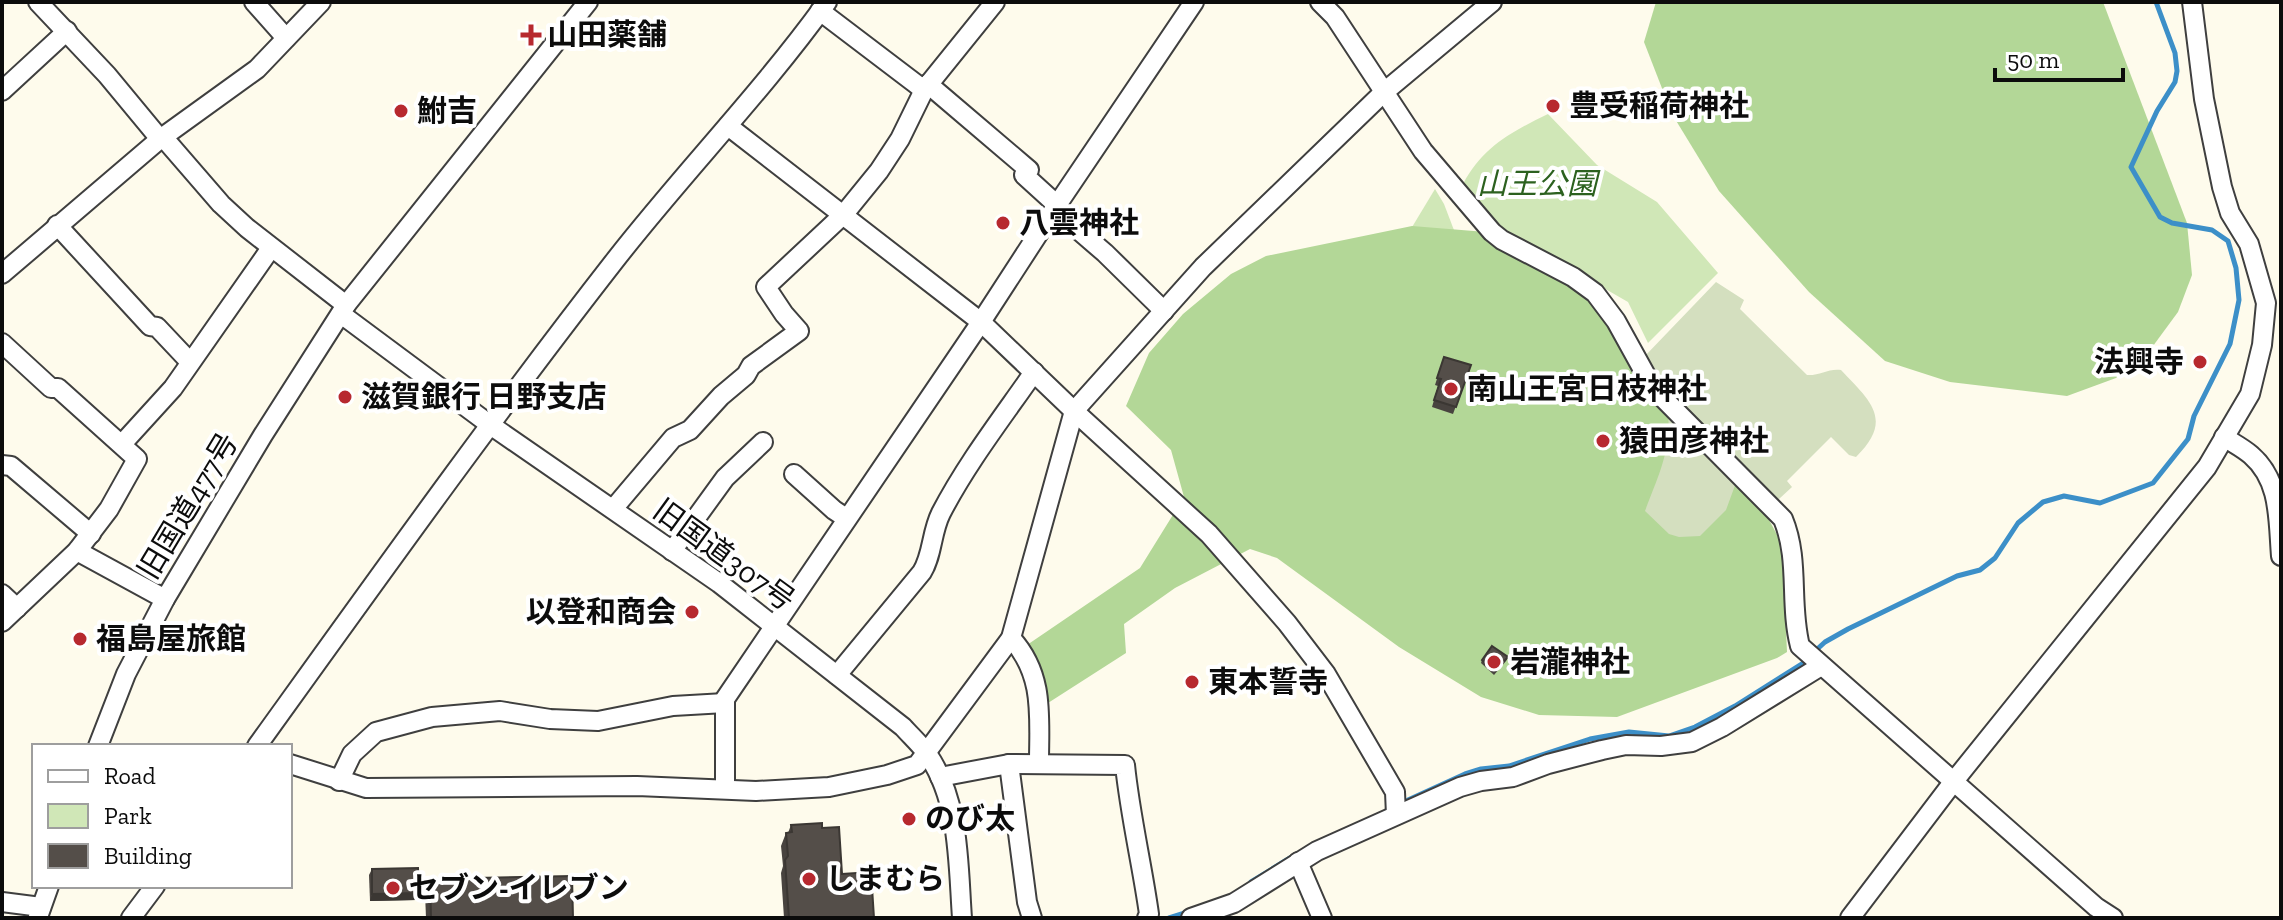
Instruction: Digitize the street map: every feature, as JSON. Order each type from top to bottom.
[{"type":"street","name":"旧国道307号","points":[[38,2],[221,204],[343,309],[489,424],[672,551],[903,727],[927,754],[940,777],[952,816],[962,918]]},
{"type":"street","points":[[254,2],[286,38]]},
{"type":"street","points":[[2,274],[161,138],[257,69],[321,2]]},
{"type":"street","points":[[343,309],[588,2]]},
{"type":"street","points":[[613,509],[673,438],[690,430],[721,396],[746,375],[751,366],[799,331],[766,287],[844,214],[879,171],[900,139],[926,87],[995,2]]},
{"type":"street","points":[[725,789],[725,703],[773,625],[981,322],[1194,2]]},
{"type":"street","points":[[1320,2],[1335,17],[1423,151],[1492,232],[1573,277],[1595,293],[1616,321],[1653,388],[1783,519],[1791,540],[1794,623],[1802,648],[2096,907],[2113,918]]},
{"type":"street","points":[[292,765],[339,781],[377,789],[592,785],[756,791],[829,787],[887,775],[917,765],[1011,638],[1074,411],[1203,267],[1383,93],[1492,2]]},
{"type":"street","points":[[1850,918],[1954,781],[2207,467],[2239,417],[2256,378],[2274,300],[2249,244],[2230,213],[2222,187],[2204,99],[2192,2]]},
{"type":"street","points":[[258,744],[489,424],[619,256],[824,7],[1029,170],[1024,175],[1164,311]]},
{"type":"street","points":[[2,91],[67,31]]},
{"type":"street","points":[[728,126],[981,322],[1209,534],[1287,623],[1326,674],[1395,792],[1396,815]]},
{"type":"street","points":[[57,225],[150,326],[157,327],[190,362]]},
{"type":"street","points":[[122,444],[152,413],[271,248]]},
{"type":"street","name":"旧国道477号","points":[[99,744],[126,674],[165,599],[343,309]]},
{"type":"street","points":[[2,343],[137,459],[122,489],[77,551],[2,622]]},
{"type":"street","points":[[837,675],[922,572],[929,561],[932,534],[941,514],[978,451],[1034,372]]},
{"type":"street","points":[[2224,437],[2252,455],[2273,485],[2279,509],[2281,556]]},
{"type":"street","points":[[672,551],[725,478],[763,442]]},
{"type":"street","points":[[2,465],[11,466],[91,534]]},
{"type":"street","points":[[794,474],[846,518]]},
{"type":"street","points":[[77,551],[165,599]]},
{"type":"street","points":[[2,594],[17,608]]},
{"type":"street","points":[[1011,638],[1023,655],[1037,686],[1039,763]]},
{"type":"street","points":[[1191,918],[1234,903],[1317,851],[1460,787],[1513,777],[1581,755],[1626,745],[1661,746],[1692,742],[1769,700],[1820,663]]},
{"type":"street","points":[[339,781],[352,754],[376,732],[432,717],[500,711],[550,719],[598,721],[673,706],[725,703]]},
{"type":"street","points":[[1009,764],[1027,902],[1032,918]]},
{"type":"street","points":[[940,777],[1009,764],[1125,765],[1130,815],[1140,850],[1148,901],[1147,918]]},
{"type":"street","points":[[1298,862],[1322,918]]},
{"type":"street","points":[[2,902],[39,913],[48,888]]},
{"type":"street","points":[[131,918],[154,888]]},
{"type":"green space","points":[[1656,2],[2103,2],[2187,223],[2192,275],[2178,312],[2153,346],[2116,378],[2067,396],[1950,382],[1885,361],[1809,292],[1719,191],[1672,114],[1644,42]]},
{"type":"green space","name":"山王公園","points":[[1548,114],[1597,165],[1657,202],[1718,273],[1648,343],[1628,302],[1496,226],[1463,184],[1489,150],[1522,127]]},
{"type":"green space","points":[[1435,189],[1465,259],[1394,257]]},
{"type":"green space","points":[[1412,226],[1486,232],[1502,248],[1579,290],[1604,313],[1653,399],[1768,518],[1782,544],[1787,652],[1617,717],[1539,715],[1481,697],[1399,647],[1277,558],[1250,549],[1175,588],[1124,624],[1126,653],[1048,703],[1027,645],[1140,568],[1184,497],[1171,450],[1126,406],[1149,353],[1183,314],[1231,274],[1266,256]]},
{"type":"green space","points":[[1716,282],[1744,300],[1740,309],[1807,375],[1841,370],[1874,410],[1874,432],[1856,457],[1849,455],[1831,437],[1787,481],[1792,487],[1779,499],[1771,497],[1658,386],[1644,357]]},
{"type":"green space","points":[[1668,415],[1737,480],[1726,510],[1700,536],[1669,534],[1645,511],[1666,452]]},
{"type":"building","name":"南山王宮日枝神社","points":[[1444,357],[1471,365],[1456,407],[1434,400]]},
{"type":"building","name":"岩瀧神社","points":[[1492,646],[1508,657],[1495,671],[1482,660]]},
{"type":"building","name":"しまむら","points":[[822,823],[822,828],[839,827],[842,874],[871,872],[874,918],[789,918],[786,833],[792,832],[791,825]]},
{"type":"building","name":"セブン-イレブン","points":[[418,868],[419,893],[372,894],[372,869]]},
{"type":"building","points":[[572,876],[573,918],[431,918],[430,879]]},
{"type":"waterway","points":[[1814,652],[1848,629],[1957,576],[1980,570],[1995,558],[2018,523],[2043,502],[2064,496],[2100,503],[2153,483],[2188,439],[2194,416],[2230,344],[2239,300],[2236,268],[2228,241],[2212,230],[2172,223],[2160,217],[2131,167],[2157,111],[2175,82],[2177,71],[2175,53],[2156,2]]},
{"type":"waterway","points":[[1408,800],[1465,774],[1509,766],[1590,739],[1629,732],[1669,736],[1695,727],[1808,660]]},
{"type":"waterway","points":[[1251,882],[1290,858]]},
{"type":"waterway","points":[[1169,918],[1188,912]]},
{"type":"place","name":"山田薬舗","points":[[531,35]]},
{"type":"place","name":"豊受稲荷神社","points":[[1553,106]]},
{"type":"place","name":"鮒吉","points":[[401,111]]},
{"type":"place","name":"八雲神社","points":[[1003,223]]},
{"type":"place","name":"法興寺","points":[[2200,362]]},
{"type":"place","name":"南山王宮日枝神社","points":[[1451,389]]},
{"type":"place","name":"滋賀銀行 日野支店","points":[[345,397]]},
{"type":"place","name":"猿田彦神社","points":[[1603,441]]},
{"type":"place","name":"以登和商会","points":[[692,612]]},
{"type":"place","name":"福島屋旅館","points":[[80,639]]},
{"type":"place","name":"岩瀧神社","points":[[1494,662]]},
{"type":"place","name":"東本誓寺","points":[[1192,682]]},
{"type":"place","name":"のび太","points":[[909,819]]},
{"type":"place","name":"しまむら","points":[[809,879]]},
{"type":"place","name":"セブン-イレブン","points":[[393,888]]}]
